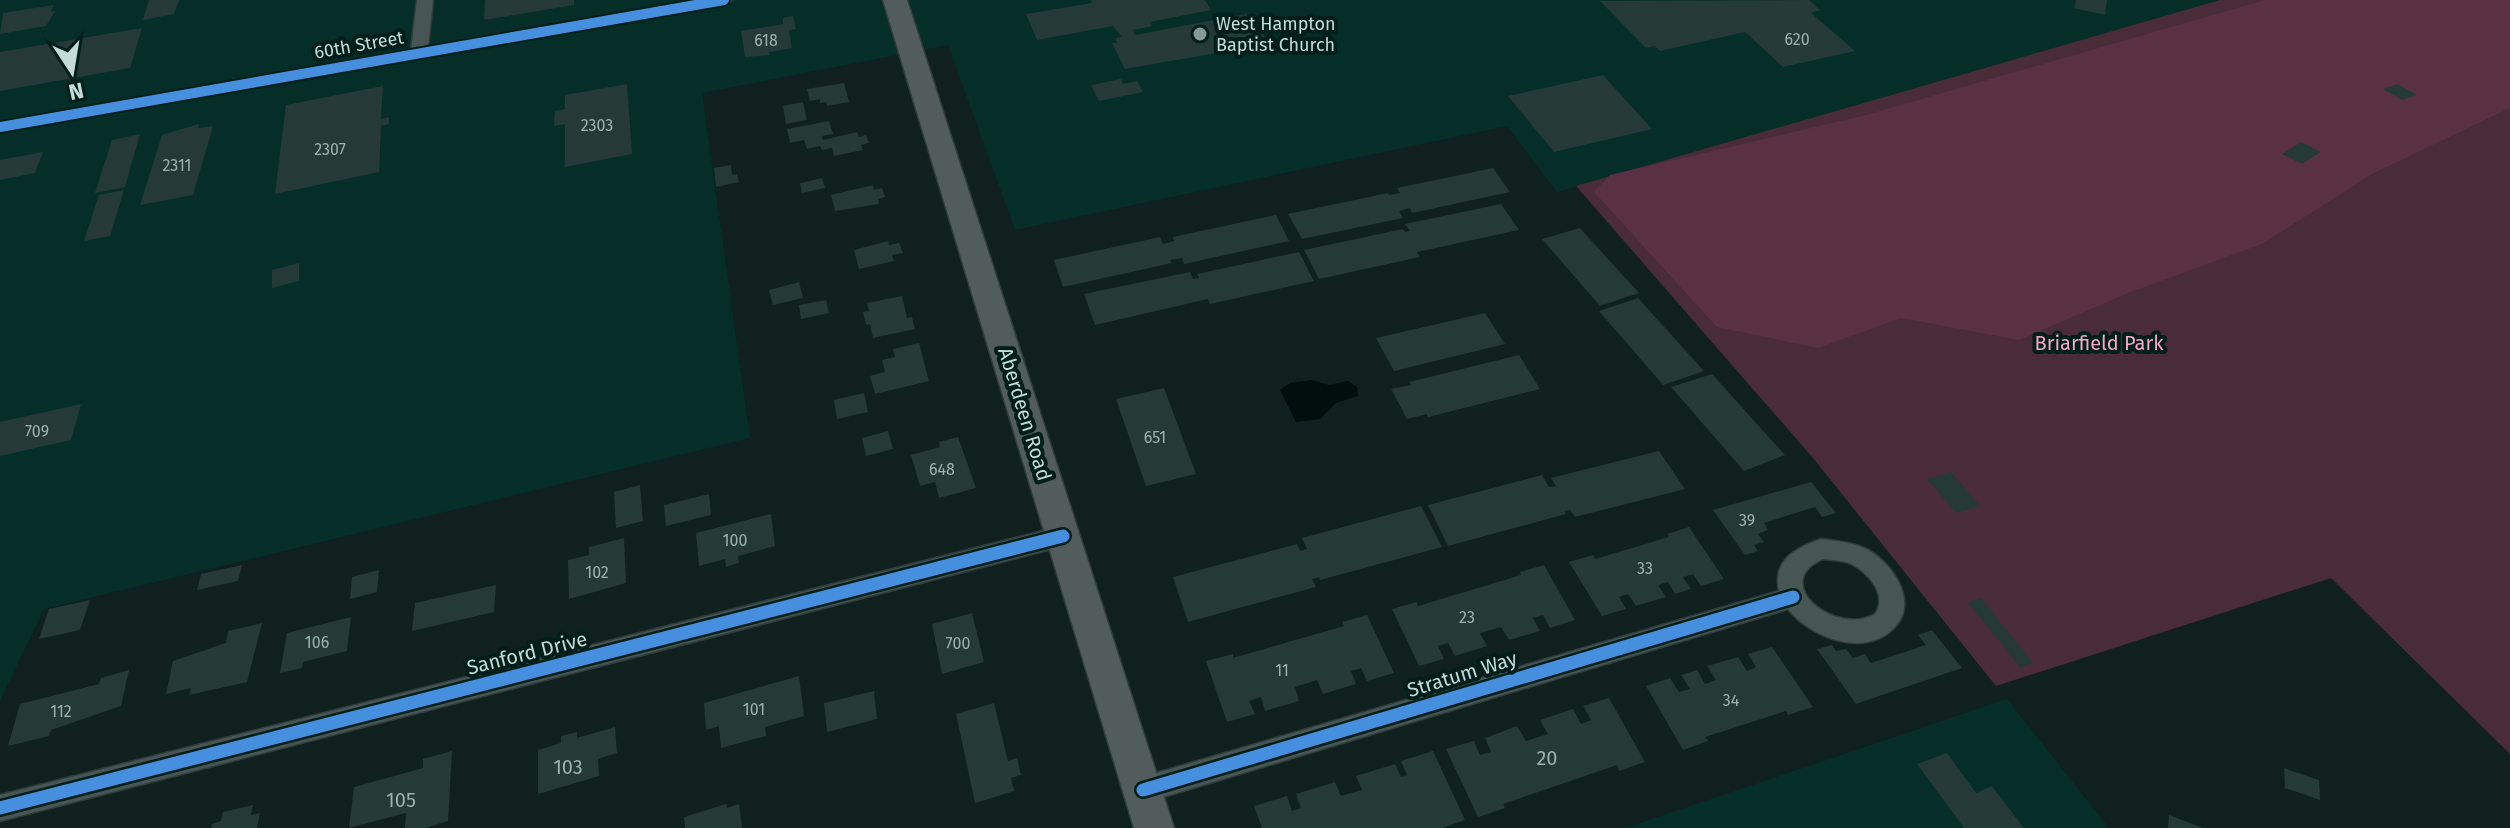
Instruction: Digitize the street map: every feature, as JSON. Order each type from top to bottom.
[{"type":"main road","name":"Aberdeen Road","points":[[895,0],[1154,828]]},
{"type":"street","points":[[419,53],[425,0]]},
{"type":"street","name":"60th Street","points":[[0,127],[724,0]]},
{"type":"street","name":"Sanford Drive","points":[[0,808],[1063,536]]},
{"type":"street","name":"Stratum Way","points":[[1143,790],[1793,597]]},
{"type":"shaded area","points":[[0,0],[2220,0],[1557,192],[1507,126],[1015,230],[948,45],[702,93],[750,438],[44,609],[0,701]]},
{"type":"shaded area","points":[[2265,0],[2510,0],[2510,108],[2372,174],[2262,244],[2128,293],[2019,340],[1901,318],[1818,348],[1717,327],[1594,192],[1610,175],[1866,115]]},
{"type":"shaded area","points":[[1311,380],[1329,385],[1348,381],[1357,387],[1358,396],[1336,403],[1320,419],[1296,422],[1280,390],[1290,383]]},
{"type":"shaded area","points":[[2007,699],[2109,828],[1625,828]]},
{"type":"green space","name":"Briarfield Park","points":[[2220,0],[2510,0],[2510,754],[2331,578],[1996,686],[1813,458],[1576,186]]},
{"type":"building","points":[[149,0],[179,0],[174,14],[143,20]]},
{"type":"building","points":[[485,0],[574,0],[574,5],[484,20]]},
{"type":"building","name":"West Hampton Baptist Church","points":[[1091,0],[1205,0],[1211,10],[1150,22],[1152,26],[1133,30],[1135,35],[1246,14],[1255,20],[1264,18],[1273,33],[1263,34],[1267,41],[1255,44],[1257,46],[1125,69],[1112,43],[1117,43],[1116,38],[1122,37],[1113,26],[1037,40],[1026,14],[1092,3]]},
{"type":"building","points":[[1809,0],[1820,10],[1811,13],[1855,51],[1783,67],[1745,32],[1660,51],[1655,46],[1646,48],[1600,1]]},
{"type":"building","points":[[2076,0],[2107,0],[2105,15],[2074,8]]},
{"type":"building","points":[[54,5],[51,12],[55,11],[46,26],[0,34],[3,13]]},
{"type":"building","points":[[793,16],[796,29],[789,30],[792,48],[769,52],[770,55],[745,57],[741,31],[783,24],[783,18]]},
{"type":"building","points":[[142,28],[130,68],[0,91],[0,52]]},
{"type":"building","points":[[1603,75],[1652,129],[1554,152],[1508,96]]},
{"type":"building","points":[[1121,79],[1123,84],[1137,81],[1143,92],[1099,101],[1091,85]]},
{"type":"building","points":[[844,83],[849,102],[827,106],[826,102],[820,103],[820,99],[810,101],[807,89]]},
{"type":"building","points":[[627,84],[632,154],[565,167],[565,124],[554,126],[555,111],[565,109],[565,95]]},
{"type":"building","points":[[2397,84],[2417,95],[2402,100],[2383,89]]},
{"type":"building","points":[[383,86],[381,119],[389,117],[389,124],[381,126],[379,172],[275,194],[286,105]]},
{"type":"building","points":[[803,102],[807,120],[786,124],[783,106]]},
{"type":"building","points":[[829,121],[833,134],[822,136],[823,140],[857,132],[859,137],[866,135],[869,143],[861,145],[863,150],[834,156],[832,148],[822,150],[820,146],[807,149],[804,140],[790,143],[787,129]]},
{"type":"building","points":[[199,124],[198,128],[213,126],[193,195],[140,205],[162,135]]},
{"type":"building","points":[[140,134],[125,187],[95,193],[112,140]]},
{"type":"building","points":[[2301,142],[2321,152],[2302,164],[2282,154]]},
{"type":"building","points":[[43,152],[35,173],[0,180],[0,160]]},
{"type":"building","points":[[731,165],[732,175],[737,174],[739,182],[716,187],[714,168]]},
{"type":"building","points":[[1493,168],[1510,192],[1412,213],[1410,208],[1399,211],[1403,218],[1302,239],[1288,214],[1400,193],[1397,188]]},
{"type":"building","points":[[822,178],[825,188],[802,193],[800,183]]},
{"type":"building","points":[[873,185],[874,190],[882,188],[885,197],[878,199],[879,204],[835,211],[831,195]]},
{"type":"building","points":[[124,190],[110,236],[84,241],[99,195]]},
{"type":"building","points":[[1501,204],[1519,230],[1417,252],[1420,257],[1319,279],[1304,250],[1403,229],[1410,231],[1405,224]]},
{"type":"building","points":[[1276,215],[1289,241],[1184,264],[1182,258],[1170,260],[1172,263],[1063,287],[1054,260],[1160,237],[1163,244],[1174,241],[1173,237]]},
{"type":"building","points":[[1580,228],[1639,293],[1600,306],[1542,239]]},
{"type":"building","points":[[888,241],[889,245],[899,243],[903,253],[892,255],[894,261],[859,269],[854,250]]},
{"type":"building","points":[[1299,252],[1314,281],[1210,304],[1208,299],[1095,325],[1084,294],[1190,272],[1193,279],[1199,278],[1197,274]]},
{"type":"building","points":[[299,263],[299,281],[272,288],[272,270]]},
{"type":"building","points":[[799,282],[803,298],[773,305],[769,290]]},
{"type":"building","points":[[902,296],[907,318],[912,317],[915,329],[873,338],[863,312],[869,311],[867,303]]},
{"type":"building","points":[[1638,298],[1704,371],[1663,385],[1599,311]]},
{"type":"building","points":[[826,300],[829,313],[801,319],[799,305]]},
{"type":"building","points":[[1485,313],[1505,344],[1394,371],[1376,338]]},
{"type":"building","points":[[919,343],[929,381],[875,394],[870,376],[885,372],[882,360],[895,357],[893,349]]},
{"type":"building","points":[[1519,355],[1540,389],[1428,417],[1427,414],[1407,419],[1391,389],[1411,385],[1409,382]]},
{"type":"building","points":[[1712,374],[1785,455],[1744,471],[1671,387]]},
{"type":"building","points":[[1164,388],[1196,474],[1146,486],[1116,399]]},
{"type":"building","points":[[864,393],[868,412],[837,419],[834,400]]},
{"type":"building","points":[[81,404],[71,440],[0,456],[0,422]]},
{"type":"building","points":[[888,431],[893,449],[866,456],[862,438]]},
{"type":"building","points":[[958,437],[976,488],[939,498],[935,482],[920,486],[911,455],[940,447],[939,442]]},
{"type":"building","points":[[1659,451],[1685,489],[1575,517],[1570,510],[1564,511],[1566,514],[1448,546],[1428,505],[1542,475],[1549,487],[1556,486],[1551,478]]},
{"type":"building","points":[[1951,472],[1980,506],[1956,513],[1927,479]]},
{"type":"building","points":[[1811,482],[1836,513],[1822,517],[1815,507],[1764,523],[1768,530],[1758,534],[1764,542],[1754,545],[1758,551],[1745,555],[1713,510]]},
{"type":"building","points":[[640,485],[643,521],[616,528],[614,492]]},
{"type":"building","points":[[709,494],[711,515],[666,526],[664,505]]},
{"type":"building","points":[[1421,506],[1442,547],[1320,580],[1319,577],[1312,579],[1316,587],[1188,622],[1173,577],[1297,544],[1300,551],[1307,549],[1302,538]]},
{"type":"building","points":[[771,514],[775,546],[738,556],[739,563],[726,567],[725,559],[699,566],[696,533]]},
{"type":"building","points":[[1689,527],[1724,579],[1701,586],[1693,574],[1683,577],[1691,589],[1675,594],[1668,582],[1658,585],[1666,597],[1636,606],[1628,594],[1619,597],[1626,609],[1602,616],[1569,562],[1593,555],[1595,559],[1669,537],[1667,534]]},
{"type":"building","points":[[624,538],[626,583],[569,599],[568,560],[589,555],[589,547]]},
{"type":"building","points":[[242,565],[238,581],[197,590],[201,574]]},
{"type":"building","points":[[1544,565],[1575,620],[1550,628],[1543,615],[1533,618],[1540,631],[1509,640],[1501,627],[1480,633],[1487,646],[1455,656],[1448,643],[1438,646],[1444,659],[1419,666],[1392,609],[1417,602],[1418,606]]},
{"type":"building","points":[[379,570],[377,592],[350,599],[352,577]]},
{"type":"building","points":[[496,585],[494,612],[412,631],[415,603]]},
{"type":"building","points":[[1981,598],[2033,663],[2020,667],[1968,602]]},
{"type":"building","points":[[90,600],[80,630],[39,639],[49,609]]},
{"type":"building","points":[[972,613],[984,662],[942,674],[932,624]]},
{"type":"building","points":[[1367,615],[1394,673],[1367,681],[1361,668],[1351,671],[1356,684],[1323,694],[1317,680],[1295,687],[1299,701],[1265,711],[1261,697],[1249,701],[1255,714],[1227,722],[1206,661],[1233,654],[1233,658],[1344,626],[1342,622]]},
{"type":"building","points":[[351,617],[347,651],[303,662],[302,668],[280,673],[287,633]]},
{"type":"building","points":[[262,623],[247,682],[189,695],[191,688],[166,694],[173,661],[226,643],[228,631]]},
{"type":"building","points":[[1932,630],[1962,668],[1856,704],[1817,649],[1832,645],[1836,651],[1846,649],[1853,658],[1865,654],[1871,663],[1926,645],[1918,635]]},
{"type":"building","points":[[1772,647],[1813,707],[1788,715],[1786,711],[1705,737],[1708,741],[1683,750],[1646,686],[1670,678],[1679,692],[1690,689],[1681,675],[1697,670],[1705,684],[1716,680],[1707,666],[1738,657],[1747,671],[1756,667],[1748,654]]},
{"type":"building","points":[[129,670],[121,706],[51,730],[49,736],[8,746],[20,704],[99,684],[101,678]]},
{"type":"building","points":[[799,676],[804,716],[765,727],[766,736],[721,748],[719,726],[706,730],[704,703]]},
{"type":"building","points":[[874,691],[877,719],[827,732],[824,703]]},
{"type":"building","points":[[1609,698],[1645,762],[1619,771],[1617,765],[1503,804],[1505,808],[1478,817],[1446,749],[1474,741],[1480,755],[1491,752],[1485,738],[1517,726],[1526,741],[1548,734],[1540,720],[1573,709],[1581,724],[1591,720],[1583,706]]},
{"type":"building","points":[[994,703],[1008,761],[1017,758],[1021,775],[1011,778],[1014,791],[975,803],[956,714]]},
{"type":"building","points":[[615,727],[617,753],[598,759],[599,776],[538,794],[538,750],[561,743],[561,736],[577,732],[577,738]]},
{"type":"building","points":[[452,751],[448,821],[425,828],[405,828],[406,813],[349,828],[354,787],[423,768],[423,759]]},
{"type":"building","points":[[1433,751],[1465,820],[1442,828],[1262,828],[1254,806],[1287,796],[1292,811],[1301,808],[1296,794],[1335,782],[1341,796],[1362,790],[1356,776],[1395,764],[1401,777],[1407,775],[1401,761]]},
{"type":"building","points":[[1947,753],[1976,793],[1992,786],[2024,828],[1964,828],[1917,764]]},
{"type":"building","points":[[2284,768],[2319,780],[2320,800],[2285,788]]},
{"type":"building","points":[[726,804],[727,808],[739,804],[742,828],[685,828],[684,817]]},
{"type":"building","points":[[253,805],[251,815],[260,813],[257,828],[211,828],[212,824],[221,821],[223,812]]},
{"type":"building","points":[[2169,815],[2203,828],[2168,828]]},
{"type":"cycle path","points":[[0,127],[724,0]]},
{"type":"cycle path","points":[[0,808],[1063,536]]},
{"type":"cycle path","points":[[1143,790],[1793,597]]},
{"type":"place","name":"West Hampton Baptist Church","points":[[1200,34]]}]
